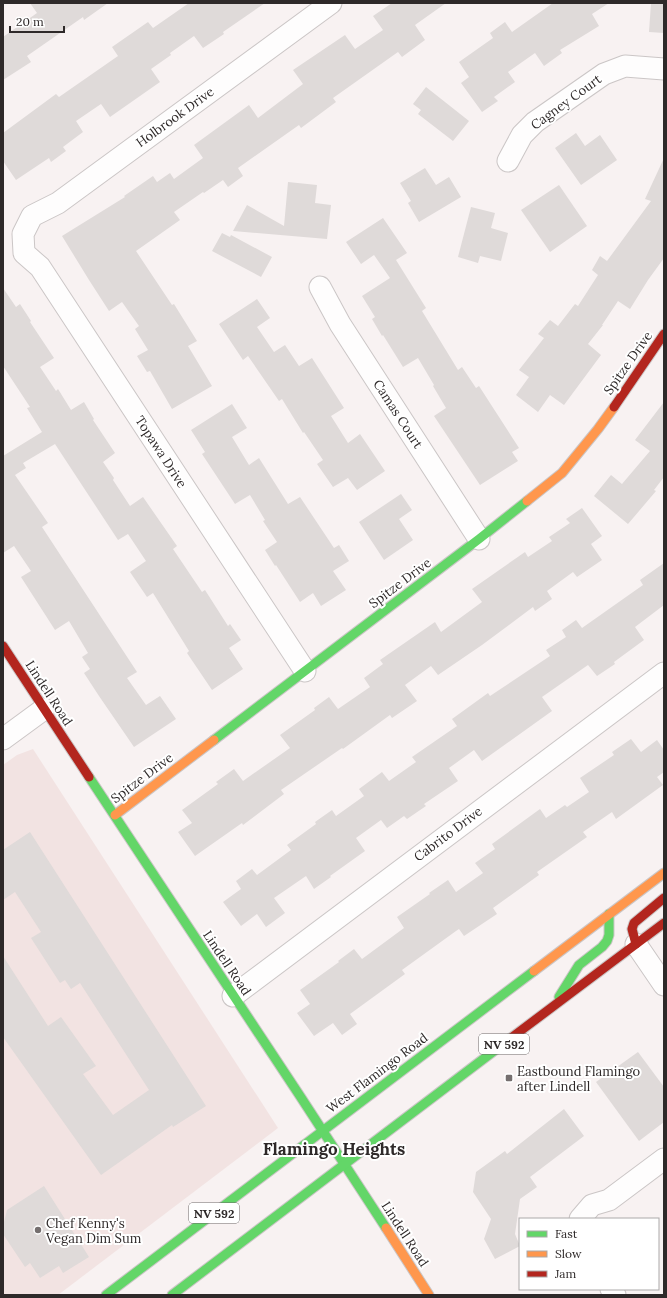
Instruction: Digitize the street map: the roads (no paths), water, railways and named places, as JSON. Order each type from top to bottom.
[{"type":"street","name":"Holbrook Drive","points":[[23,234],[32,216],[58,203],[323,5]]},
{"type":"street","name":"Cagney Court","points":[[508,161],[522,135],[535,122],[604,74],[625,66],[664,69]]},
{"type":"street","name":"Topawa Drive","points":[[23,234],[24,253],[40,267],[305,671]]},
{"type":"street","name":"Camas Court","points":[[320,287],[340,324],[479,539]]},
{"type":"street","name":"Spitze Drive","points":[[115,815],[479,539],[562,473],[598,429],[664,334]]},
{"type":"street","name":"Lindell Road","points":[[3,646],[233,996],[301,1096],[429,1295]]},
{"type":"street","name":"Cabrito Drive","points":[[233,996],[664,673]]},
{"type":"street","points":[[3,739],[44,709]]},
{"type":"street","name":"West Flamingo Road","points":[[106,1295],[322,1130],[664,873]]},
{"type":"street","points":[[664,898],[641,916],[634,923],[632,929],[636,944],[664,985]]},
{"type":"street","points":[[552,1008],[579,965],[602,947],[607,941],[609,935],[609,914]]},
{"type":"street","name":"NV 592","points":[[172,1295],[664,923]]},
{"type":"street","points":[[581,1218],[592,1205],[609,1200],[664,1159]]},
{"type":"place","name":"Eastbound Flamingo after Lindell","points":[[509,1078]]},
{"type":"place","name":"Chef Kenny's Vegan Dim Sum","points":[[38,1230]]},
{"type":"district","name":"Flamingo Heights","points":[[334,1149]]}]
